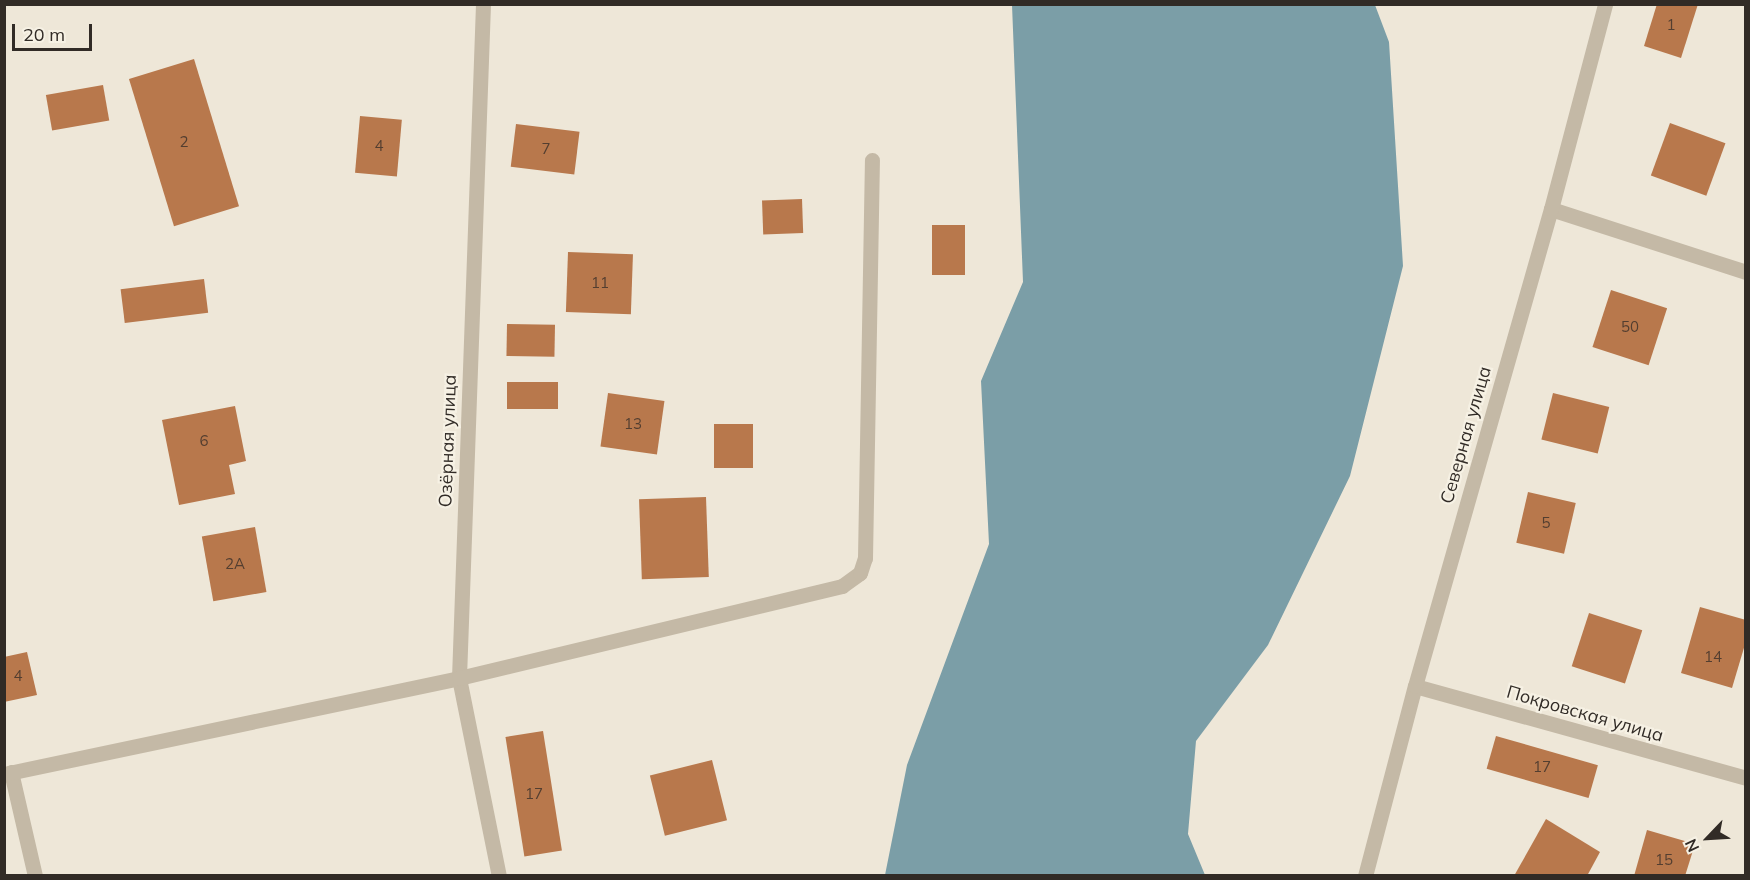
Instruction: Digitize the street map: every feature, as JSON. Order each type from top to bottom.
[{"type":"street","name":"Озёрная улица","points":[[483,4],[459,678],[499,876]]},
{"type":"street","name":"Северная улица","points":[[1365,876],[1414,686],[1551,208],[1605,4]]},
{"type":"street","points":[[35,876],[8,773],[459,678],[842,586],[860,573],[865,558],[872,160]]},
{"type":"street","points":[[1551,208],[1746,272]]},
{"type":"street","name":"Покровская улица","points":[[1414,686],[1746,778]]},
{"type":"water","points":[[1012,5],[1375,5],[1389,42],[1403,266],[1350,476],[1268,645],[1196,741],[1188,834],[1205,875],[885,875],[907,765],[989,544],[981,381],[1023,282]]},
{"type":"building","points":[[1657,4],[1698,4],[1681,58],[1644,46]]},
{"type":"building","points":[[194,59],[239,206],[174,226],[129,79]]},
{"type":"building","points":[[103,85],[109,120],[52,131],[46,95]]},
{"type":"building","points":[[360,116],[402,120],[397,176],[355,173]]},
{"type":"building","points":[[1670,123],[1725,143],[1706,196],[1651,176]]},
{"type":"building","points":[[516,124],[580,132],[574,174],[511,167]]},
{"type":"building","points":[[802,199],[803,233],[763,234],[762,200]]},
{"type":"building","points":[[932,225],[965,225],[965,275],[932,275]]},
{"type":"building","points":[[568,252],[633,254],[631,314],[566,312]]},
{"type":"building","points":[[204,279],[208,313],[125,323],[121,289]]},
{"type":"building","points":[[1611,290],[1667,308],[1649,365],[1592,347]]},
{"type":"building","points":[[507,324],[555,325],[554,357],[506,356]]},
{"type":"building","points":[[507,382],[558,382],[558,409],[507,409]]},
{"type":"building","points":[[608,393],[664,401],[657,454],[600,446]]},
{"type":"building","points":[[1553,393],[1609,407],[1598,454],[1541,440]]},
{"type":"building","points":[[235,406],[246,461],[229,465],[235,494],[179,505],[162,420]]},
{"type":"building","points":[[714,424],[753,424],[753,468],[714,468]]},
{"type":"building","points":[[1528,492],[1576,503],[1564,554],[1516,543]]},
{"type":"building","points":[[706,497],[709,577],[642,579],[639,499]]},
{"type":"building","points":[[255,527],[266,592],[213,601],[202,536]]},
{"type":"building","points":[[1700,607],[1746,620],[1746,641],[1732,688],[1681,673]]},
{"type":"building","points":[[1589,613],[1642,630],[1625,684],[1572,666]]},
{"type":"building","points":[[27,652],[37,695],[4,702],[4,657]]},
{"type":"building","points":[[543,731],[562,851],[524,856],[505,737]]},
{"type":"building","points":[[1496,736],[1598,765],[1589,798],[1487,769]]},
{"type":"building","points":[[712,760],[727,820],[665,836],[650,775]]},
{"type":"building","points":[[1546,819],[1600,852],[1587,876],[1514,876]]},
{"type":"building","points":[[1647,830],[1695,844],[1685,876],[1634,876]]}]
